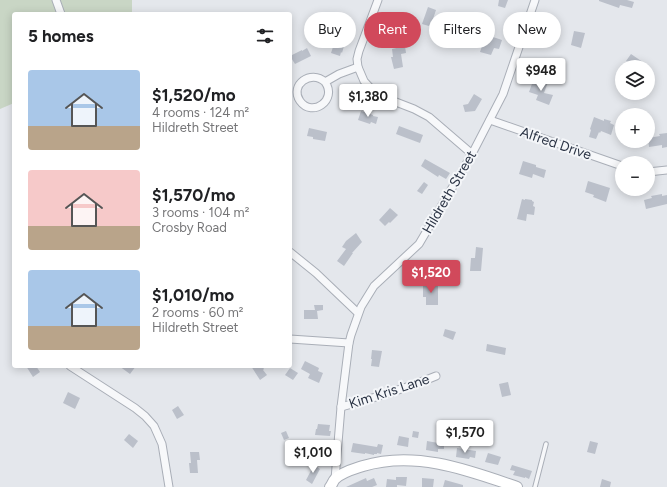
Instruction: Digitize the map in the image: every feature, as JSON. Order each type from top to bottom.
[{"type":"street","points":[[56,0],[60,12]]},
{"type":"street","points":[[378,0],[357,59],[358,67],[364,81],[374,93],[426,115],[472,154]]},
{"type":"street","name":"Hildreth Street","points":[[333,483],[349,343],[360,307],[374,286],[419,244],[472,154],[503,94],[535,0]]},
{"type":"street","points":[[325,82],[339,74],[358,67]]},
{"type":"street","points":[[313,77],[320,78],[325,82],[329,95],[322,106],[315,108],[308,107],[303,104],[299,98],[298,92],[301,82],[307,78],[313,77]]},
{"type":"street","name":"Alfred Drive","points":[[490,120],[615,164]]},
{"type":"street","points":[[655,171],[667,170]]},
{"type":"street","points":[[292,254],[316,273],[358,313]]},
{"type":"street","points":[[292,338],[349,343]]},
{"type":"street","points":[[73,368],[135,408],[154,426],[162,444],[169,487]]},
{"type":"street","name":"Kim Kris Lane","points":[[341,407],[382,396],[436,376]]},
{"type":"street","points":[[333,483],[342,475],[354,469],[372,464],[398,460],[416,461],[458,468],[517,487]]},
{"type":"lane","points":[[535,487],[546,444]]},
{"type":"green space","points":[[0,0],[132,0],[132,12],[12,12],[12,104],[0,109]]},
{"type":"building","points":[[499,0],[508,0],[505,8],[498,6]]},
{"type":"building","points":[[599,0],[627,0],[634,2],[632,8],[620,5],[619,8]]},
{"type":"building","points":[[428,7],[436,10],[435,12],[429,12],[429,26],[422,24]]},
{"type":"building","points":[[574,31],[585,33],[581,48],[571,45]]},
{"type":"building","points":[[495,38],[502,40],[499,49],[494,48]]},
{"type":"building","points":[[307,48],[311,56],[295,64],[292,59],[292,55]]},
{"type":"building","points":[[333,48],[343,48],[340,56],[331,53]]},
{"type":"building","points":[[405,48],[406,53],[401,54],[403,67],[394,69],[391,57],[393,57],[392,49]]},
{"type":"building","points":[[481,48],[494,48],[491,55],[480,52]]},
{"type":"building","points":[[631,54],[640,60],[627,60]]},
{"type":"building","points":[[540,79],[548,82],[544,93],[553,95],[549,105],[536,100],[538,95],[529,92],[533,81],[538,83]]},
{"type":"building","points":[[474,94],[482,99],[475,111],[465,112],[463,105],[468,104]]},
{"type":"building","points":[[361,111],[378,117],[376,124],[371,122],[370,124],[358,120]]},
{"type":"building","points":[[594,117],[604,121],[604,119],[611,121],[610,123],[614,125],[611,135],[601,131],[596,139],[589,137]]},
{"type":"building","points":[[399,126],[423,135],[420,143],[396,134]]},
{"type":"building","points":[[309,128],[327,132],[325,141],[313,139],[313,137],[307,136]]},
{"type":"building","points":[[667,133],[667,147],[662,148],[662,145],[655,146],[655,137],[660,136],[659,134]]},
{"type":"building","points":[[425,159],[450,173],[446,179],[439,175],[438,177],[421,166]]},
{"type":"building","points":[[523,161],[546,170],[544,178],[533,174],[532,178],[519,174]]},
{"type":"building","points":[[588,181],[610,188],[606,202],[585,192]]},
{"type":"building","points":[[424,182],[428,185],[422,194],[417,191]]},
{"type":"building","points":[[667,195],[667,204],[646,209],[644,200],[652,198],[651,196]]},
{"type":"building","points":[[522,199],[532,200],[534,202],[533,206],[535,207],[534,215],[527,214],[526,221],[517,219]]},
{"type":"building","points":[[390,208],[398,215],[385,226],[379,220]]},
{"type":"building","points":[[356,233],[362,242],[352,253],[344,266],[337,261],[346,249],[342,247],[346,241]]},
{"type":"building","points":[[476,247],[483,248],[481,271],[470,271],[471,258],[475,258]]},
{"type":"building","points":[[423,285],[438,285],[438,305],[426,305],[426,297],[423,297]]},
{"type":"building","points":[[314,305],[323,305],[323,310],[317,311],[318,319],[304,319],[304,310],[315,310]]},
{"type":"building","points":[[445,329],[456,332],[453,340],[443,336]]},
{"type":"building","points":[[487,344],[506,348],[505,355],[486,351]]},
{"type":"building","points":[[372,350],[382,351],[379,367],[371,366]]},
{"type":"building","points":[[305,361],[319,368],[318,371],[323,373],[319,383],[308,378],[310,374],[301,369]]},
{"type":"building","points":[[27,368],[37,368],[40,372],[33,377]]},
{"type":"building","points":[[122,368],[134,368],[130,374]]},
{"type":"building","points":[[252,368],[264,369],[263,370],[267,375],[260,380]]},
{"type":"building","points":[[290,368],[298,373],[293,380],[285,375]]},
{"type":"building","points":[[508,382],[511,395],[502,397],[499,384]]},
{"type":"building","points":[[68,392],[80,398],[75,409],[63,403]]},
{"type":"building","points":[[178,406],[184,415],[177,419],[172,410]]},
{"type":"building","points":[[318,424],[330,425],[330,436],[315,435]]},
{"type":"building","points":[[286,431],[289,438],[284,440],[281,433]]},
{"type":"building","points":[[413,431],[419,432],[418,438],[412,437]]},
{"type":"building","points":[[129,434],[138,441],[133,448],[124,440]]},
{"type":"building","points":[[399,436],[409,438],[408,447],[397,445]]},
{"type":"building","points":[[427,441],[444,444],[444,449],[438,449],[438,452],[426,450]]},
{"type":"building","points":[[590,441],[598,443],[595,454],[587,452]]},
{"type":"building","points":[[353,443],[377,447],[378,444],[383,445],[381,454],[377,453],[374,455],[351,452]]},
{"type":"building","points":[[457,448],[476,451],[475,458],[470,457],[469,459],[456,457]]},
{"type":"building","points":[[190,452],[199,452],[200,460],[197,460],[198,473],[190,473]]},
{"type":"building","points":[[488,453],[501,457],[498,465],[485,462]]},
{"type":"building","points":[[314,465],[320,469],[312,484],[306,480]]},
{"type":"building","points":[[512,465],[532,471],[529,479],[513,475],[515,471],[510,470]]},
{"type":"building","points":[[396,477],[407,477],[406,486],[397,485],[397,487],[386,487],[387,479],[396,480]]},
{"type":"building","points":[[366,478],[367,481],[374,478],[377,485],[372,487],[346,487]]},
{"type":"building","points":[[422,478],[434,479],[433,487],[422,487]]},
{"type":"building","points":[[602,479],[611,482],[610,487],[600,487]]},
{"type":"building","points":[[445,480],[463,485],[463,487],[443,487]]}]
